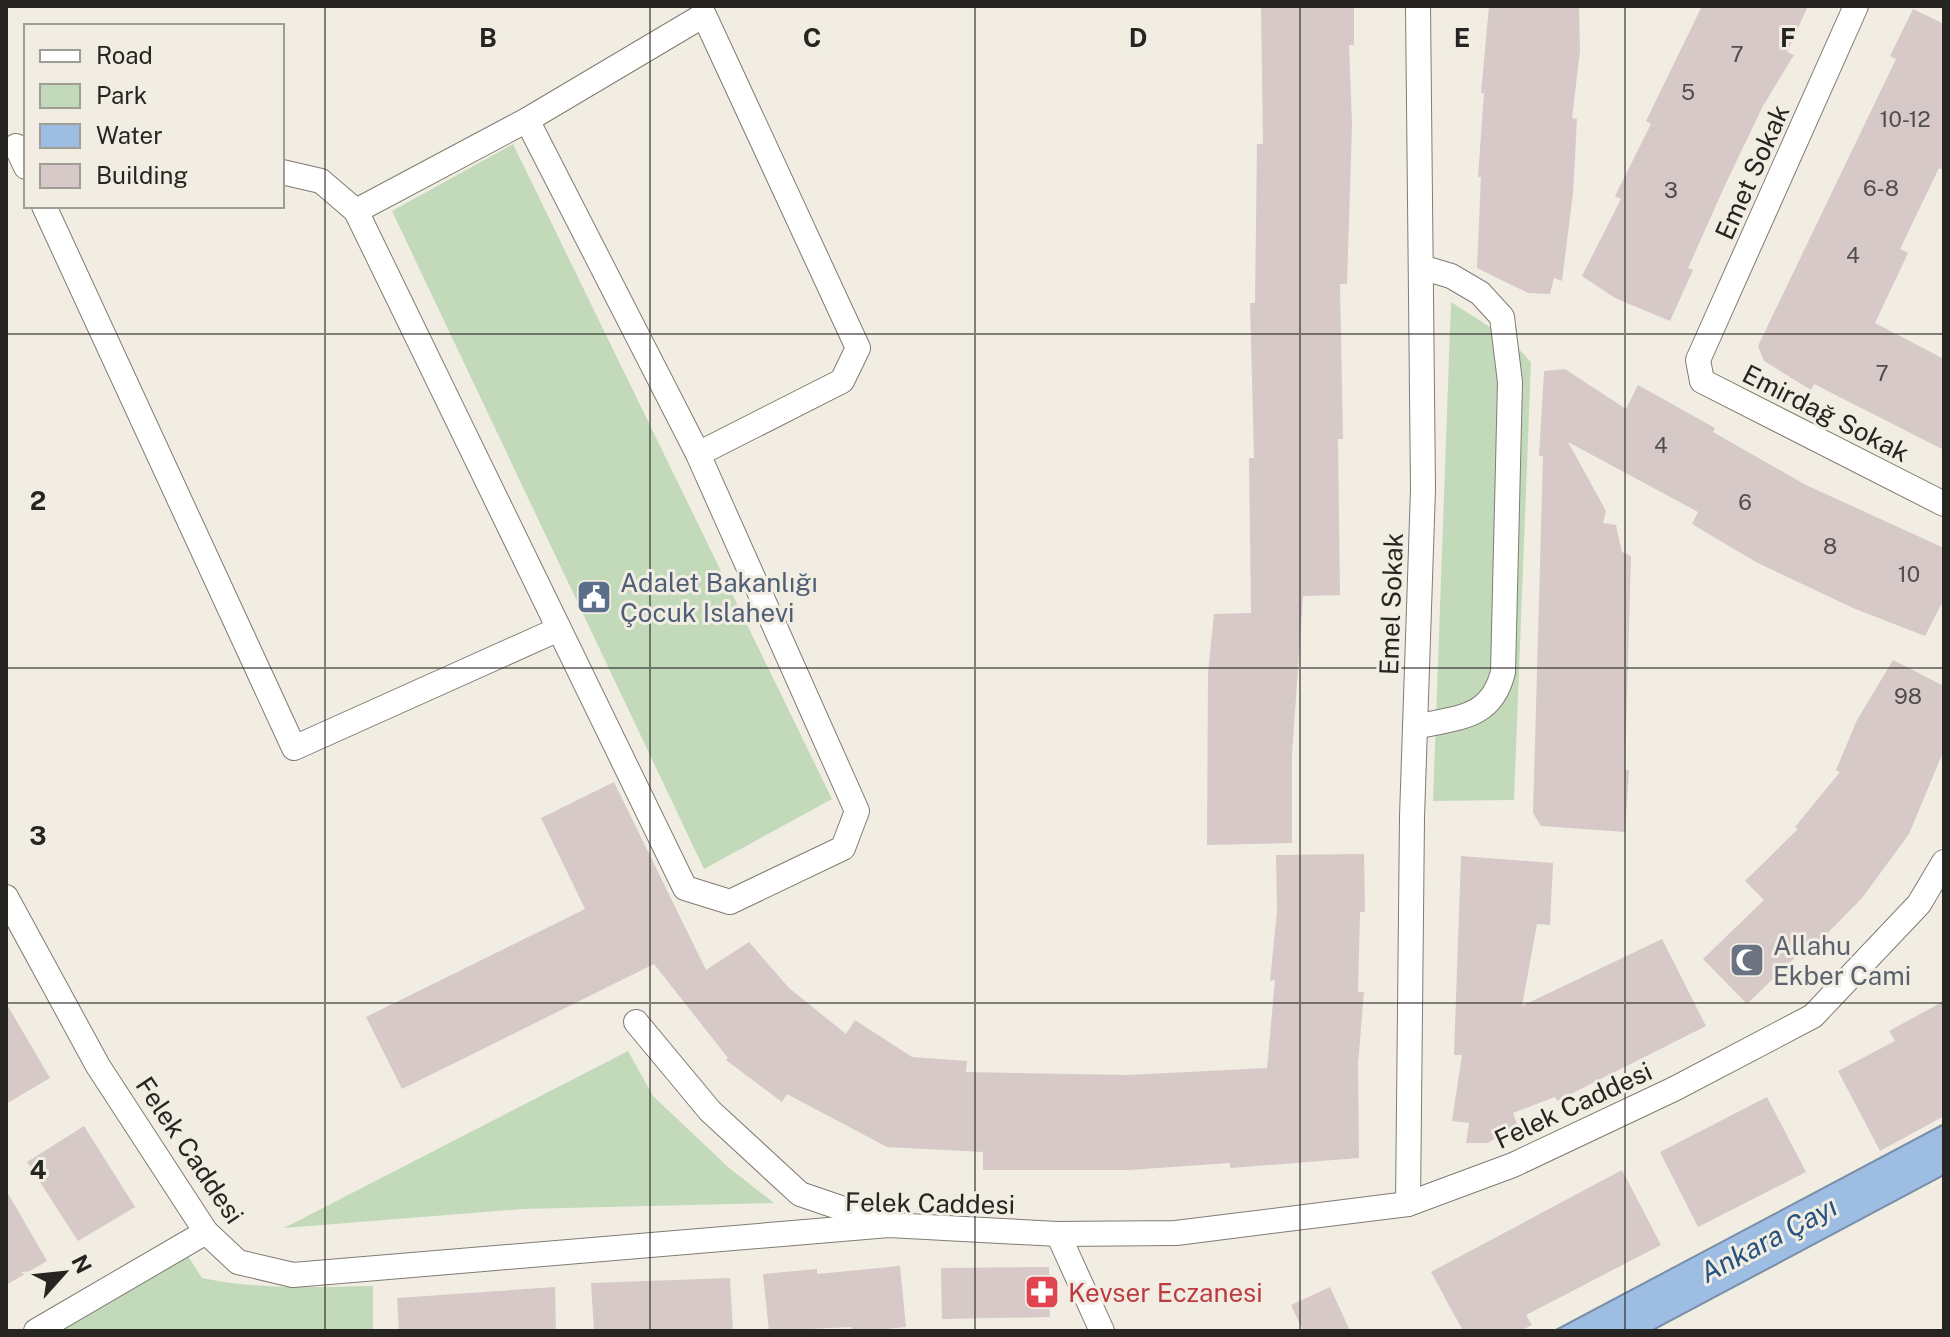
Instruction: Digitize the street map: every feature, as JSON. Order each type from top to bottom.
[{"type":"street","name":"Emel Sokak","points":[[1408,1204],[1415,727],[1423,489],[1418,6]]},
{"type":"street","name":"Emet Sokak","points":[[1698,360],[1856,6]]},
{"type":"street","points":[[356,211],[527,120],[704,15],[858,348],[842,381],[698,454]]},
{"type":"street","points":[[284,172],[321,181],[356,211],[685,888],[730,902],[843,848],[857,811],[698,454],[527,120]]},
{"type":"street","points":[[45,208],[294,748],[559,629]]},
{"type":"street","points":[[1415,727],[1483,709],[1497,694],[1503,672],[1510,382],[1502,317],[1480,293],[1451,276],[1421,267]]},
{"type":"street","name":"Emirdağ Sokak","points":[[1698,360],[1702,381],[1944,504]]},
{"type":"street","name":"Felek Caddesi","points":[[6,897],[98,1066],[206,1232],[238,1262],[293,1275],[889,1225],[1058,1234],[1176,1233],[1408,1204],[1526,1159],[1674,1089],[1813,1016],[1919,904],[1944,862]]},
{"type":"street","points":[[636,1022],[710,1111],[800,1194],[889,1225]]},
{"type":"street","points":[[36,1331],[206,1232]]},
{"type":"street","points":[[1058,1234],[1102,1331]]},
{"type":"green space","points":[[513,144],[832,799],[704,869],[392,211]]},
{"type":"green space","points":[[1451,302],[1510,340],[1531,362],[1514,800],[1433,801]]},
{"type":"green space","points":[[628,1051],[653,1096],[728,1167],[774,1203],[523,1209],[284,1228]]},
{"type":"green space","points":[[188,1256],[202,1278],[223,1282],[287,1287],[373,1286],[373,1331],[57,1331]]},
{"type":"water","name":"Ankara Çayı","points":[[1944,1124],[1944,1175],[1651,1331],[1554,1331]]},
{"type":"building","points":[[1261,6],[1354,6],[1354,45],[1349,45],[1352,124],[1347,284],[1340,284],[1343,439],[1338,439],[1340,595],[1303,596],[1292,755],[1292,843],[1207,845],[1208,673],[1214,614],[1251,613],[1249,458],[1254,458],[1250,303],[1255,303],[1257,144],[1263,144]]},
{"type":"building","points":[[1489,6],[1579,6],[1580,51],[1572,118],[1577,119],[1573,193],[1562,281],[1554,278],[1550,294],[1528,293],[1477,268],[1481,177],[1478,177],[1484,93],[1481,93]]},
{"type":"building","points":[[1702,6],[1808,6],[1787,52],[1794,55],[1763,106],[1726,183],[1688,268],[1693,270],[1670,321],[1615,298],[1582,276],[1621,199],[1615,196],[1651,124],[1646,121]]},
{"type":"building","points":[[1913,9],[1944,24],[1944,170],[1939,168],[1900,249],[1908,253],[1875,323],[1944,359],[1944,450],[1814,384],[1811,390],[1764,361],[1758,346],[1896,59],[1890,56]]},
{"type":"building","points":[[1565,369],[1626,409],[1638,385],[1715,428],[1713,432],[1806,485],[1944,548],[1944,599],[1925,636],[1853,608],[1756,562],[1692,524],[1698,512],[1568,442],[1606,511],[1603,523],[1616,525],[1622,552],[1631,556],[1625,770],[1629,770],[1625,832],[1541,826],[1533,813],[1543,456],[1539,456],[1544,371]]},
{"type":"building","points":[[1893,660],[1944,686],[1944,750],[1909,834],[1862,898],[1812,949],[1808,945],[1747,1004],[1703,959],[1764,900],[1745,881],[1798,829],[1795,827],[1840,772],[1836,770],[1857,720]]},
{"type":"building","points":[[614,782],[706,970],[749,942],[789,988],[846,1034],[855,1020],[912,1057],[967,1061],[966,1072],[1128,1075],[1267,1068],[1275,980],[1270,981],[1277,911],[1276,855],[1364,854],[1365,912],[1360,912],[1358,992],[1364,992],[1358,1064],[1359,1158],[1230,1168],[1230,1163],[1129,1170],[983,1170],[983,1152],[887,1147],[787,1094],[782,1102],[726,1060],[728,1058],[654,964],[402,1089],[366,1017],[585,909],[541,818]]},
{"type":"building","points":[[1461,856],[1553,863],[1550,925],[1537,924],[1522,1006],[1662,939],[1706,1026],[1557,1101],[1555,1097],[1513,1113],[1517,1124],[1488,1143],[1466,1143],[1469,1123],[1452,1121],[1462,1055],[1454,1055]]},
{"type":"building","points":[[1944,1001],[1944,1116],[1880,1151],[1838,1071],[1895,1041],[1889,1031]]},
{"type":"building","points":[[6,1003],[50,1078],[6,1104]]},
{"type":"building","points":[[1767,1097],[1806,1172],[1698,1227],[1660,1152]]},
{"type":"building","points":[[84,1126],[135,1207],[78,1241],[27,1162]]},
{"type":"building","points":[[1622,1170],[1661,1245],[1526,1315],[1532,1325],[1520,1331],[1463,1331],[1431,1272]]},
{"type":"building","points":[[6,1190],[47,1261],[6,1285]]},
{"type":"building","points":[[900,1266],[906,1327],[866,1331],[852,1331],[851,1327],[769,1331],[763,1274],[817,1269],[817,1274]]},
{"type":"building","points":[[1049,1267],[1050,1317],[942,1319],[941,1268]]},
{"type":"building","points":[[730,1278],[733,1331],[594,1331],[591,1283]]},
{"type":"building","points":[[555,1287],[556,1331],[399,1331],[397,1298]]},
{"type":"building","points":[[1330,1287],[1350,1331],[1303,1331],[1291,1305]]},
{"type":"place","name":"Adalet Bakanlığı Çocuk Islahevi","points":[[594,597]]},
{"type":"place","name":"Allahu Ekber Cami","points":[[1747,960]]},
{"type":"place","name":"Kevser Eczanesi","points":[[1042,1292]]}]
